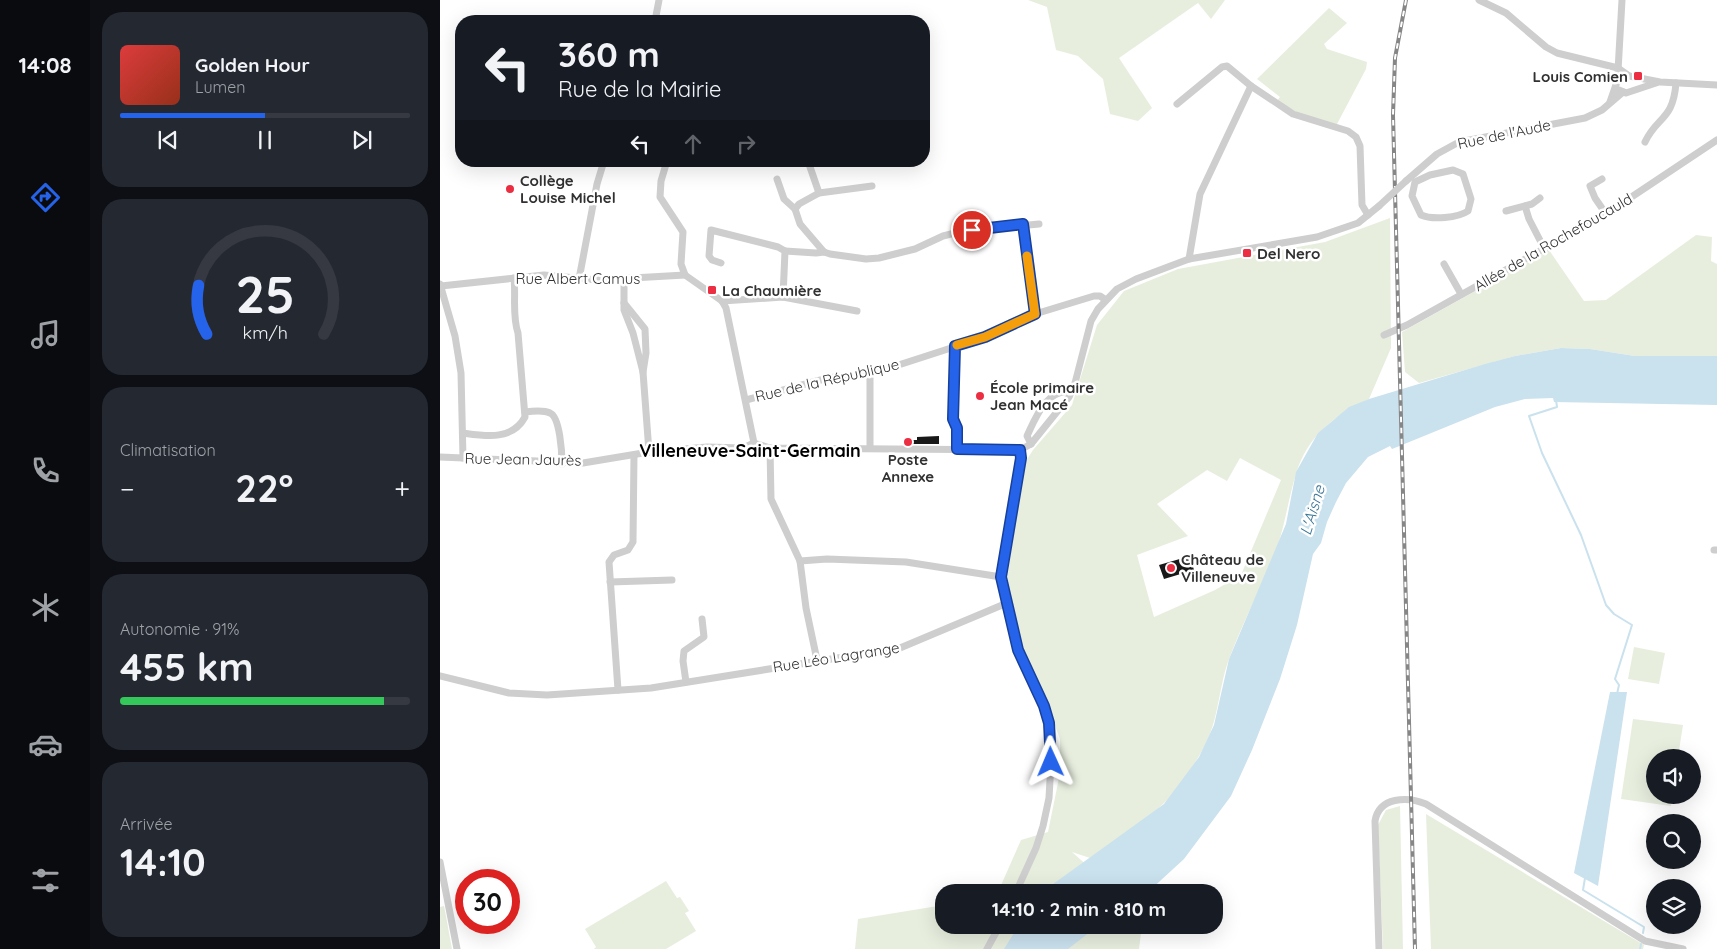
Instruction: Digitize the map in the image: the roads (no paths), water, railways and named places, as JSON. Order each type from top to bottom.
[{"type":"street","points":[[656,15],[659,0]]},
{"type":"street","points":[[1479,0],[1506,13],[1546,47],[1557,53],[1618,68],[1630,76],[1660,82],[1717,85]]},
{"type":"street","points":[[1610,102],[1617,82],[1622,0]]},
{"type":"street","points":[[1177,104],[1224,66],[1232,68],[1251,86],[1297,116],[1345,130],[1356,137],[1360,146],[1362,205],[1373,210]]},
{"type":"street","points":[[1617,82],[1630,76]]},
{"type":"street","points":[[1630,76],[1634,85],[1632,89]]},
{"type":"street","points":[[1617,82],[1622,92],[1660,82]]},
{"type":"street","points":[[1645,142],[1649,133],[1668,114],[1676,83]]},
{"type":"street","points":[[1189,259],[1200,194],[1251,86]]},
{"type":"street","name":"Rue de l'Aude","points":[[1072,392],[1091,321],[1106,300],[1117,289],[1136,279],[1189,259],[1317,237],[1358,222],[1437,154],[1459,142],[1585,118],[1602,110],[1622,92]]},
{"type":"street","name":"Allée de la Rochefoucauld","points":[[1384,335],[1407,325],[1545,250],[1606,214],[1717,140]]},
{"type":"street","points":[[1425,164],[1430,175]]},
{"type":"street","points":[[579,279],[597,184],[602,167]]},
{"type":"street","points":[[665,167],[661,181],[660,197],[683,232],[681,264],[685,275],[722,301],[730,324],[754,443],[770,448],[1020,450],[1030,442],[1072,392]]},
{"type":"street","points":[[809,167],[819,193]]},
{"type":"street","points":[[1453,170],[1463,174],[1471,199],[1468,211],[1463,214],[1437,217],[1421,215],[1412,196],[1413,185],[1430,175],[1453,170]]},
{"type":"street","points":[[777,179],[784,199],[795,209],[800,224],[824,252]]},
{"type":"street","points":[[1602,179],[1590,186],[1595,198],[1606,214]]},
{"type":"street","points":[[795,209],[819,193],[872,186]]},
{"type":"street","points":[[1506,211],[1526,206],[1540,198]]},
{"type":"street","points":[[1526,206],[1529,219],[1545,250]]},
{"type":"street","points":[[1023,224],[1035,314]]},
{"type":"street","points":[[721,263],[712,260],[709,256],[711,230],[778,246],[785,251],[824,252],[866,259],[879,258],[915,249],[943,236],[1023,224],[1039,224]]},
{"type":"street","points":[[783,297],[785,251]]},
{"type":"street","points":[[1444,264],[1461,294]]},
{"type":"street","name":"Rue Albert Camus","points":[[440,285],[544,275],[579,279],[624,279],[685,275]]},
{"type":"street","points":[[463,433],[493,437],[501,436],[523,421],[525,412],[518,333],[514,321],[516,301],[514,278]]},
{"type":"street","points":[[624,279],[624,310],[633,333],[643,372],[649,452]]},
{"type":"street","points":[[440,285],[455,336],[461,372],[463,458]]},
{"type":"street","name":"Rue de la République","points":[[746,400],[828,378],[870,372],[985,337],[1035,314],[1096,295],[1106,300]]},
{"type":"street","points":[[722,301],[783,297],[857,311]]},
{"type":"street","points":[[624,303],[645,329],[646,353],[643,372]]},
{"type":"street","points":[[633,333],[641,323]]},
{"type":"street","points":[[955,346],[953,419],[957,428],[957,449]]},
{"type":"street","points":[[870,372],[870,448]]},
{"type":"street","points":[[1030,442],[1027,436],[1040,410],[1049,399],[1065,391],[1072,392]]},
{"type":"street","points":[[525,412],[547,412],[553,415],[560,434],[562,464]]},
{"type":"street","name":"Rue Jean Jaurès","points":[[440,457],[562,464],[649,452],[707,448],[743,448],[754,443]]},
{"type":"street","points":[[770,448],[771,499],[800,561],[806,608],[817,660]]},
{"type":"street","points":[[1020,450],[1021,458],[1001,577],[1018,650],[1044,706],[1051,739],[1049,798],[1043,826],[1036,848],[1020,884]]},
{"type":"street","points":[[618,690],[610,582],[611,558],[620,552],[628,550],[633,542],[634,455]]},
{"type":"street","points":[[800,561],[827,559],[906,562],[1001,577]]},
{"type":"street","points":[[610,582],[672,580]]},
{"type":"street","name":"Rue Léo Lagrange","points":[[440,676],[509,693],[547,695],[618,690],[686,682],[900,648],[1007,603]]},
{"type":"street","points":[[686,682],[683,656],[687,648],[704,637],[702,619]]},
{"type":"street","points":[[1379,949],[1376,815],[1384,805],[1409,799],[1426,804],[1645,941],[1682,949]]},
{"type":"street","points":[[440,862],[457,949]]},
{"type":"street","points":[[987,949],[995,934]]},
{"type":"water","name":"L'Aisne","points":[[1561,348],[1590,349],[1635,356],[1717,356],[1717,405],[1554,402],[1553,398],[1525,399],[1495,407],[1392,449],[1390,446],[1368,457],[1346,483],[1327,522],[1321,543],[1313,554],[1297,625],[1280,679],[1252,750],[1231,796],[1184,859],[1157,884],[1053,884],[1164,804],[1199,757],[1214,725],[1229,659],[1286,524],[1296,472],[1318,433],[1349,407],[1369,399],[1515,356]]},
{"type":"water","points":[[1610,692],[1627,692],[1598,886],[1574,873]]},
{"type":"water","points":[[1013,934],[1087,934],[1068,949],[1004,949]]},
{"type":"waterway","points":[[1556,400],[1557,407],[1529,416],[1542,453],[1581,535],[1606,605],[1614,614],[1632,625],[1615,679],[1619,685],[1617,694]]},
{"type":"waterway","points":[[1585,878],[1583,890],[1644,927],[1643,933]]},
{"type":"waterway","points":[[1640,949],[1641,944]]},
{"type":"railway","points":[[1406,0],[1395,58],[1393,115],[1415,949]]},
{"type":"place","name":"Louis Comien","points":[[1638,76]]},
{"type":"place","name":"Collège Louise Michel","points":[[510,189]]},
{"type":"place","name":"Del Nero","points":[[1247,253]]},
{"type":"place","name":"La Chaumière","points":[[712,290]]},
{"type":"place","name":"École primaire Jean Macé","points":[[980,396]]},
{"type":"place","name":"Poste Annexe","points":[[908,442]]},
{"type":"place","name":"Château de Villeneuve","points":[[1171,568]]},
{"type":"district","name":"Villeneuve-Saint-Germain","points":[[750,450]]}]
